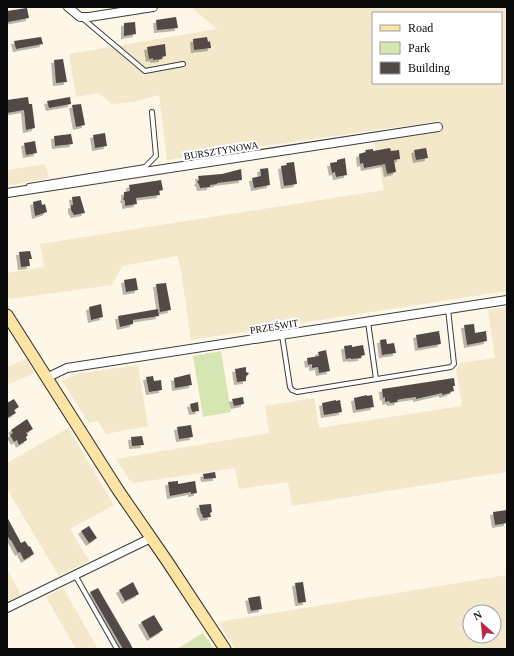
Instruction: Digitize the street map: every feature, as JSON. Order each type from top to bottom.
[{"type":"street","points":[[68,7],[80,16],[89,17],[153,7]]},
{"type":"street","name":"BURSZTYNOWA","points":[[7,193],[438,127]]},
{"type":"street","name":"PRZEŚWIT","points":[[46,378],[67,368],[507,300]]},
{"type":"street","points":[[7,315],[118,490],[225,649]]},
{"type":"street","points":[[7,608],[151,538]]},
{"type":"lane","points":[[80,16],[145,71],[183,64]]},
{"type":"lane","points":[[7,189],[145,167],[156,156],[152,112]]},
{"type":"lane","points":[[282,335],[290,387],[294,392],[453,366],[448,309]]},
{"type":"lane","points":[[368,322],[376,379]]},
{"type":"lane","points":[[75,575],[117,649]]},
{"type":"shaded area","points":[[191,7],[507,7],[507,291],[191,340],[181,270],[177,256],[122,266],[112,285],[10,299],[7,295],[7,273],[44,267],[40,244],[384,190],[374,140],[440,128],[439,121],[167,160],[159,95],[134,102],[112,104],[98,93],[76,97],[69,54],[217,29]]},
{"type":"shaded area","points":[[45,164],[49,178],[7,186],[7,170]]},
{"type":"shaded area","points":[[507,307],[507,472],[292,506],[288,482],[239,489],[235,468],[134,483],[130,481],[116,459],[269,433],[265,406],[314,398],[319,428],[462,406],[456,369],[461,363],[495,358],[488,310]]},
{"type":"shaded area","points":[[26,359],[35,373],[7,385],[7,367]]},
{"type":"shaded area","points":[[138,365],[148,426],[106,434],[98,421],[89,423],[62,381],[76,374]]},
{"type":"shaded area","points":[[68,428],[114,505],[70,529],[89,561],[59,576],[7,489],[7,463]]},
{"type":"shaded area","points":[[7,569],[21,595],[7,603]]},
{"type":"shaded area","points":[[507,575],[507,649],[235,649],[218,622]]},
{"type":"shaded area","points":[[63,588],[98,649],[76,649],[46,597]]},
{"type":"green space","points":[[221,351],[231,412],[203,417],[193,356]]},
{"type":"green space","points":[[203,633],[214,649],[177,649]]},
{"type":"building","points":[[27,8],[29,18],[8,22],[7,11]]},
{"type":"building","points":[[176,17],[178,28],[157,30],[156,20]]},
{"type":"building","points":[[135,22],[136,34],[124,36],[124,23]]},
{"type":"building","points":[[41,37],[43,44],[16,49],[14,41]]},
{"type":"building","points":[[207,37],[208,42],[210,41],[211,48],[194,50],[193,39]]},
{"type":"building","points":[[165,44],[166,56],[162,57],[162,59],[149,59],[147,47]]},
{"type":"building","points":[[63,59],[67,82],[56,83],[54,60]]},
{"type":"building","points":[[28,97],[29,104],[32,104],[35,128],[26,130],[24,110],[7,113],[7,100]]},
{"type":"building","points":[[70,97],[71,104],[49,108],[47,101]]},
{"type":"building","points":[[81,104],[85,125],[76,127],[72,105]]},
{"type":"building","points":[[105,133],[107,146],[95,148],[93,135]]},
{"type":"building","points":[[71,134],[73,144],[55,146],[54,136]]},
{"type":"building","points":[[35,141],[37,153],[26,155],[24,143]]},
{"type":"building","points":[[390,148],[391,151],[399,150],[400,159],[394,160],[396,172],[387,174],[385,164],[364,168],[363,163],[360,164],[359,154],[366,152],[365,150],[373,149],[373,151]]},
{"type":"building","points":[[426,148],[428,158],[416,160],[414,150]]},
{"type":"building","points":[[345,158],[347,175],[336,177],[335,172],[332,173],[330,163],[337,162],[337,160]]},
{"type":"building","points":[[294,162],[297,184],[284,186],[281,166],[287,165],[286,163]]},
{"type":"building","points":[[268,168],[270,185],[254,188],[252,178],[261,176],[260,169]]},
{"type":"building","points":[[241,169],[242,180],[217,183],[210,185],[210,187],[200,188],[197,182],[199,180],[198,176],[222,174]]},
{"type":"building","points":[[161,180],[163,190],[159,191],[160,195],[136,198],[137,204],[125,206],[125,201],[123,199],[124,192],[130,191],[129,185]]},
{"type":"building","points":[[80,196],[85,213],[74,215],[71,210],[71,205],[73,205],[72,197]]},
{"type":"building","points":[[41,200],[42,205],[45,204],[47,212],[35,216],[33,202]]},
{"type":"building","points":[[30,251],[32,259],[29,259],[30,266],[21,267],[19,252]]},
{"type":"building","points":[[136,278],[138,290],[126,292],[124,280]]},
{"type":"building","points":[[166,283],[171,310],[160,312],[156,284]]},
{"type":"building","points":[[101,304],[103,317],[91,320],[89,307]]},
{"type":"building","points":[[158,309],[159,316],[133,320],[133,324],[120,327],[118,316]]},
{"type":"building","points":[[474,324],[475,333],[486,331],[487,341],[467,345],[464,325]]},
{"type":"building","points":[[439,331],[441,344],[418,348],[416,335]]},
{"type":"building","points":[[386,339],[387,344],[394,343],[396,353],[382,355],[380,340]]},
{"type":"building","points":[[352,345],[352,347],[363,345],[365,355],[361,356],[361,358],[346,359],[344,346]]},
{"type":"building","points":[[326,350],[330,371],[319,373],[318,367],[312,368],[312,364],[308,365],[307,358],[319,356],[318,352]]},
{"type":"building","points":[[246,367],[246,372],[249,373],[246,377],[246,381],[237,382],[235,369]]},
{"type":"building","points":[[190,374],[192,385],[175,388],[174,378]]},
{"type":"building","points":[[153,376],[154,381],[161,380],[162,390],[149,392],[146,377]]},
{"type":"building","points":[[454,378],[454,391],[450,393],[442,395],[442,393],[416,399],[416,397],[401,399],[397,400],[398,402],[390,403],[389,401],[385,402],[385,397],[383,398],[382,389]]},
{"type":"building","points":[[372,395],[374,407],[356,410],[354,398]]},
{"type":"building","points":[[243,397],[244,404],[234,406],[232,399]]},
{"type":"building","points":[[14,399],[19,407],[14,410],[16,413],[7,418],[7,403]]},
{"type":"building","points":[[340,400],[342,412],[324,415],[322,403]]},
{"type":"building","points":[[198,402],[199,411],[192,412],[190,404]]},
{"type":"building","points":[[27,419],[33,429],[26,433],[28,435],[26,437],[27,440],[19,445],[17,440],[14,442],[10,435],[13,433],[11,430]]},
{"type":"building","points":[[191,425],[193,437],[179,439],[177,427]]},
{"type":"building","points":[[142,436],[144,445],[132,446],[131,437]]},
{"type":"building","points":[[215,472],[216,478],[204,479],[203,474]]},
{"type":"building","points":[[178,481],[178,484],[195,481],[197,493],[191,494],[191,492],[170,496],[168,482]]},
{"type":"building","points":[[211,504],[211,517],[203,518],[199,505]]},
{"type":"building","points":[[507,510],[507,523],[495,525],[493,512]]},
{"type":"building","points":[[7,517],[21,543],[25,541],[29,547],[30,546],[34,554],[24,560],[7,535]]},
{"type":"building","points":[[89,526],[97,538],[89,543],[81,531]]},
{"type":"building","points":[[133,582],[139,594],[125,601],[119,590]]},
{"type":"building","points":[[303,582],[306,602],[298,603],[295,583]]},
{"type":"building","points":[[98,588],[133,649],[123,649],[95,601],[90,592]]},
{"type":"building","points":[[260,596],[262,609],[251,611],[248,598]]},
{"type":"building","points":[[154,615],[163,630],[150,638],[141,622]]}]
